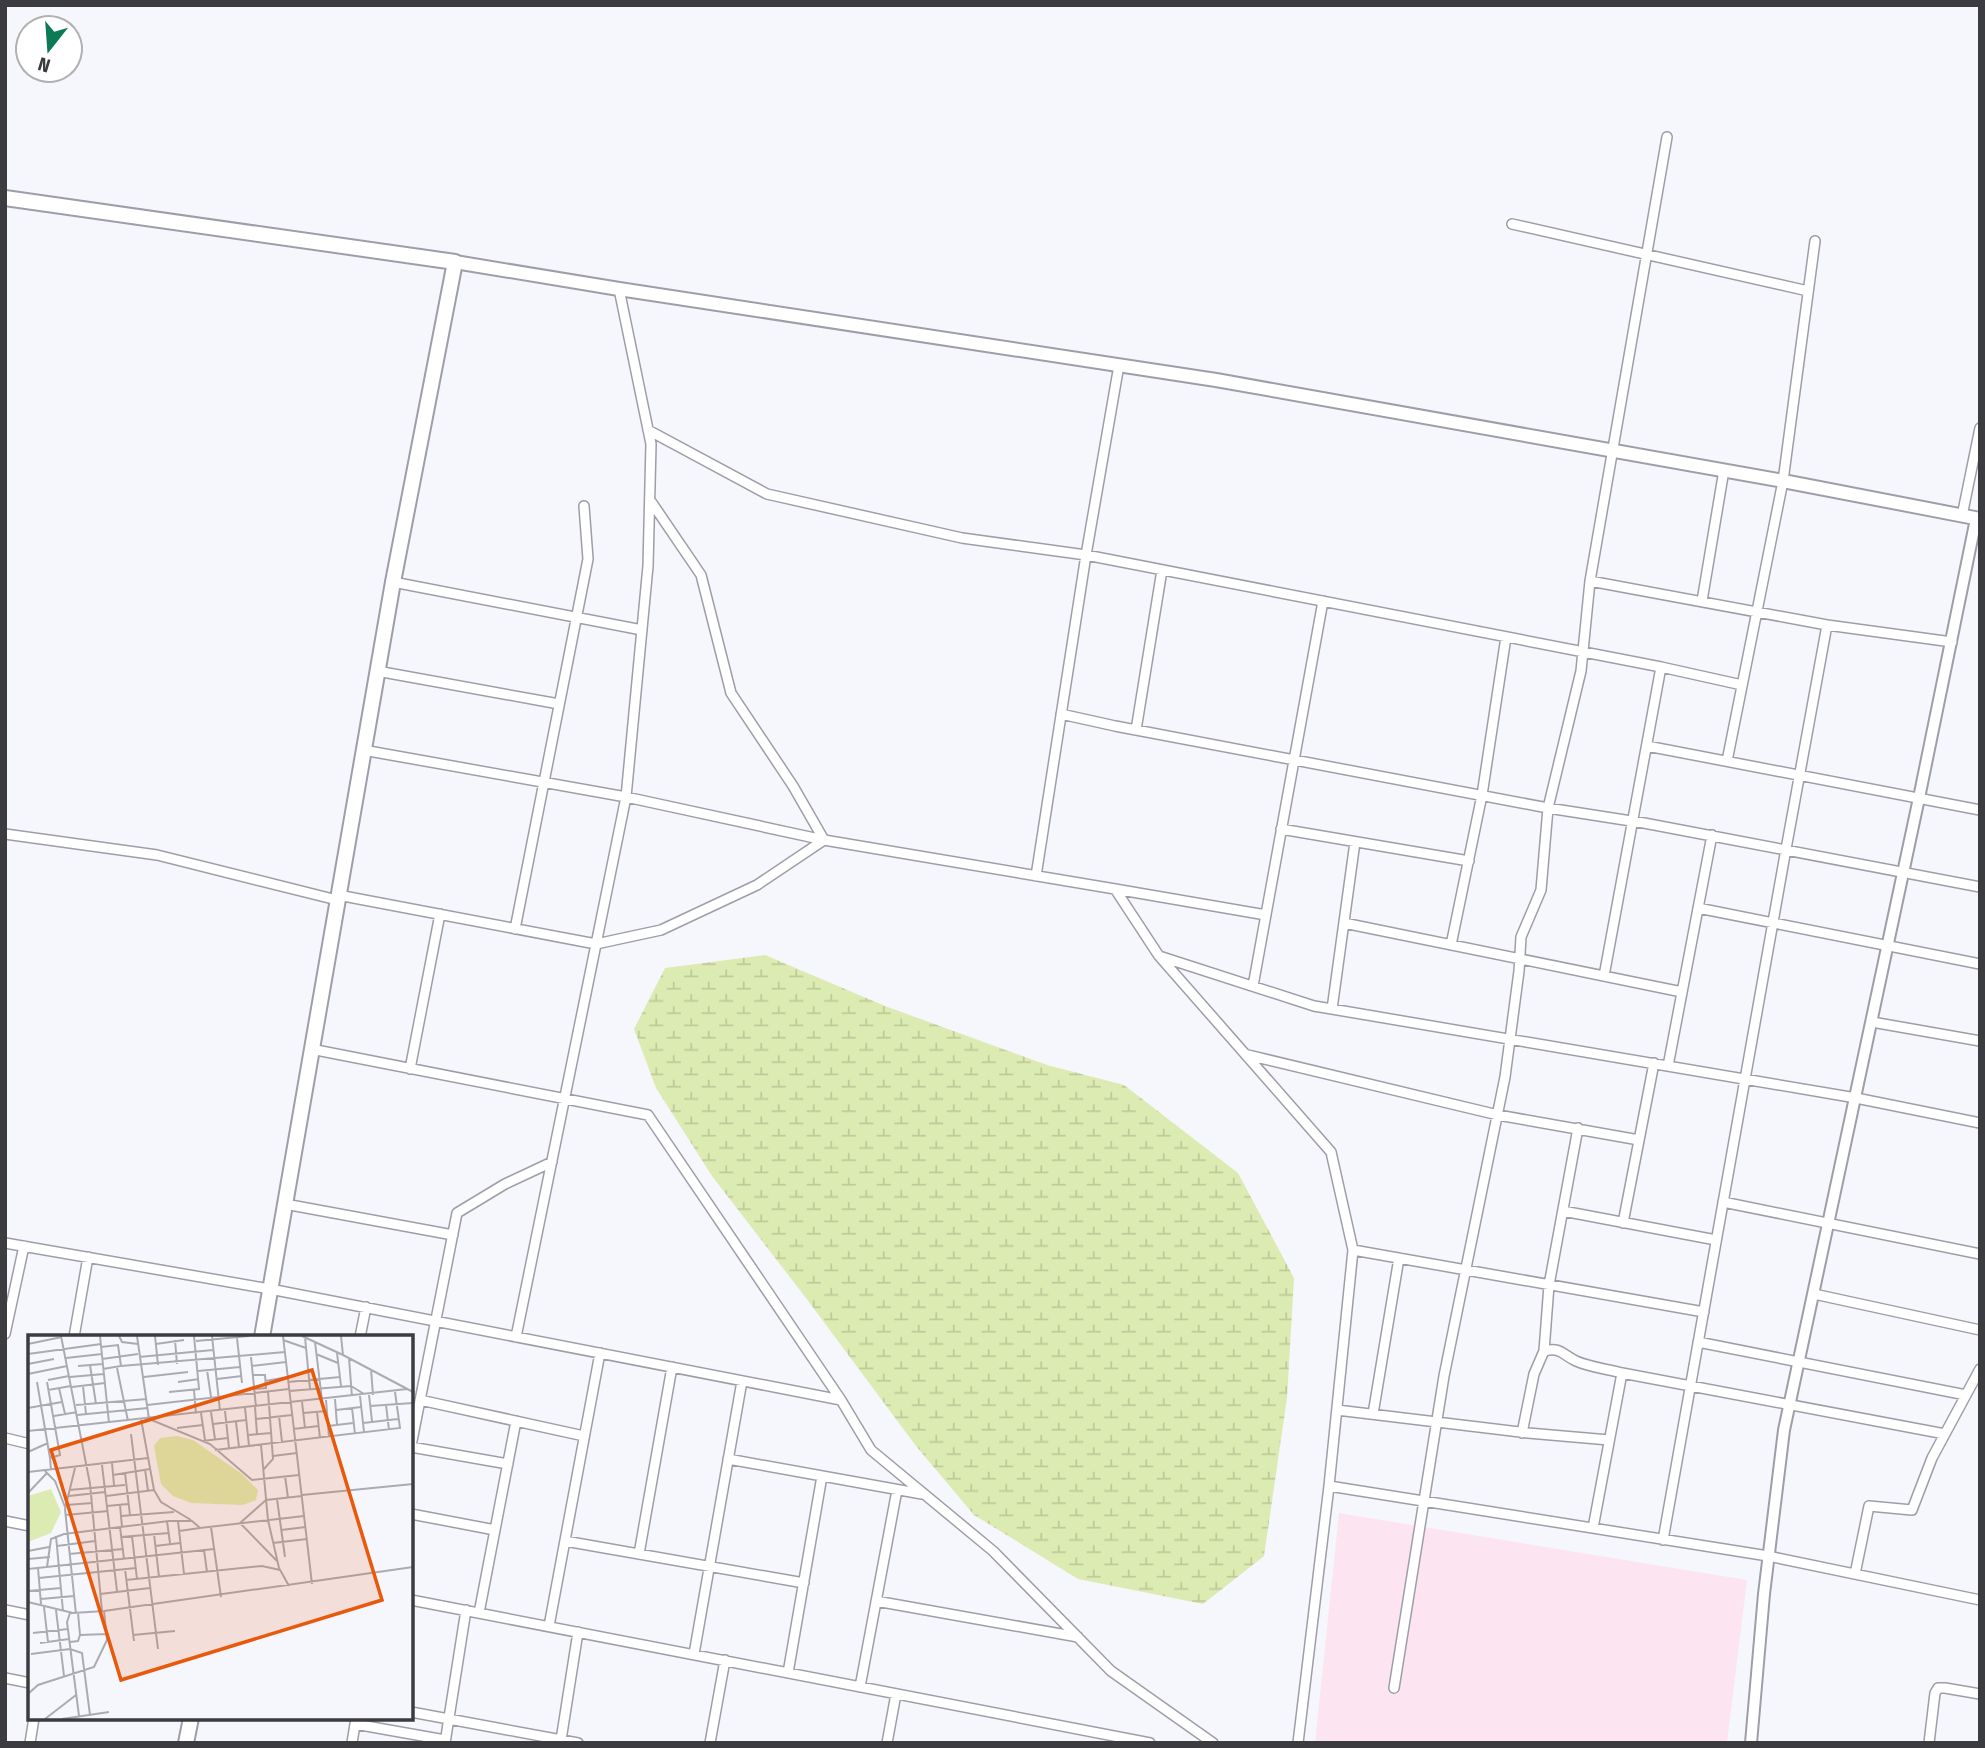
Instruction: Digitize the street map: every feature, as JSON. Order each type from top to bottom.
[{"type":"main road","points":[[5,198],[455,262],[1216,380],[1724,470],[1978,519]]},
{"type":"main road","points":[[262,1335],[377,671],[455,262]]},
{"type":"main road","points":[[186,1743],[191,1720]]},
{"type":"street","points":[[1394,1688],[1444,1376],[1506,1077],[1521,937],[1541,890],[1548,808],[1581,671],[1590,580],[1667,137]]},
{"type":"street","points":[[1512,224],[1808,290]]},
{"type":"street","points":[[1727,761],[1783,481],[1815,241]]},
{"type":"street","points":[[516,1337],[626,797],[648,566],[651,444],[619,289]]},
{"type":"street","points":[[1036,876],[1086,555],[1119,365]]},
{"type":"street","points":[[1962,516],[1980,428]]},
{"type":"street","points":[[648,430],[767,494],[962,538],[1086,555],[1742,685]]},
{"type":"street","points":[[1702,601],[1724,470]]},
{"type":"street","points":[[650,499],[701,575],[731,693],[793,786],[824,840]]},
{"type":"street","points":[[515,929],[587,559],[584,506]]},
{"type":"street","points":[[1751,1743],[1768,1556],[1784,1430],[1978,519]]},
{"type":"street","points":[[1136,730],[1162,570]]},
{"type":"street","points":[[1590,580],[1827,625],[1952,642]]},
{"type":"street","points":[[393,582],[642,630]]},
{"type":"street","points":[[1253,986],[1323,601]]},
{"type":"street","points":[[1663,1540],[1827,625]]},
{"type":"street","points":[[1451,945],[1482,795],[1506,637]]},
{"type":"street","points":[[1604,976],[1661,667]]},
{"type":"street","points":[[377,671],[559,704]]},
{"type":"street","points":[[1061,714],[1548,808],[1712,835],[1980,887]]},
{"type":"street","points":[[1647,746],[1980,810]]},
{"type":"street","points":[[363,750],[626,797],[824,840],[1266,915]]},
{"type":"street","points":[[1281,829],[1469,861]]},
{"type":"street","points":[[5,834],[157,855],[338,897],[596,944],[661,930],[757,885],[824,840]]},
{"type":"street","points":[[1668,1066],[1712,835]]},
{"type":"street","points":[[1332,1009],[1355,842]]},
{"type":"street","points":[[1115,889],[1159,957],[1331,1152],[1353,1250],[1329,1486],[1298,1743]]},
{"type":"street","points":[[1698,908],[1980,964]]},
{"type":"street","points":[[410,1069],[440,914]]},
{"type":"street","points":[[1344,923],[1682,992]]},
{"type":"street","points":[[1159,957],[1314,1006],[1856,1098],[1980,1123]]},
{"type":"street","points":[[1872,1022],[1980,1041]]},
{"type":"street","points":[[312,1049],[648,1115],[841,1400],[871,1450],[993,1551],[1111,1671],[1213,1743]]},
{"type":"street","points":[[1246,1055],[1498,1115],[1639,1140]]},
{"type":"street","points":[[1623,1223],[1654,1063]]},
{"type":"street","points":[[1522,1433],[1534,1374],[1544,1350],[1549,1285],[1578,1128]]},
{"type":"street","points":[[413,1437],[457,1213],[505,1184],[552,1162]]},
{"type":"street","points":[[1723,1202],[1980,1254]]},
{"type":"street","points":[[285,1204],[453,1235]]},
{"type":"street","points":[[1563,1211],[1716,1240]]},
{"type":"street","points":[[5,1243],[366,1307],[841,1400]]},
{"type":"street","points":[[6,1331],[24,1246]]},
{"type":"street","points":[[1353,1250],[1703,1312]]},
{"type":"street","points":[[74,1335],[88,1257]]},
{"type":"street","points":[[1373,1414],[1399,1258]]},
{"type":"street","points":[[1814,1294],[1980,1330]]},
{"type":"street","points":[[360,1335],[366,1307]]},
{"type":"street","points":[[1698,1342],[1966,1395]]},
{"type":"street","points":[[1544,1350],[1555,1349],[1568,1354],[1574,1360],[1622,1373],[1945,1434]]},
{"type":"street","points":[[549,1626],[600,1353]]},
{"type":"street","points":[[639,1554],[672,1367]]},
{"type":"street","points":[[1855,1574],[1870,1506],[1912,1510],[1932,1458],[1980,1369]]},
{"type":"street","points":[[1593,1528],[1622,1373]]},
{"type":"street","points":[[694,1654],[742,1381]]},
{"type":"street","points":[[420,1400],[584,1436]]},
{"type":"street","points":[[1337,1409],[1522,1433],[1609,1440]]},
{"type":"street","points":[[479,1613],[516,1421]]},
{"type":"street","points":[[5,1438],[28,1444]]},
{"type":"street","points":[[413,1447],[508,1464]]},
{"type":"street","points":[[728,1459],[925,1495]]},
{"type":"street","points":[[788,1673],[822,1476]]},
{"type":"street","points":[[1329,1486],[1768,1556],[1980,1600]]},
{"type":"street","points":[[860,1687],[897,1490]]},
{"type":"street","points":[[413,1514],[495,1530]]},
{"type":"street","points":[[5,1521],[28,1526]]},
{"type":"street","points":[[565,1541],[804,1583]]},
{"type":"street","points":[[413,1600],[1150,1743]]},
{"type":"street","points":[[876,1601],[1078,1637]]},
{"type":"street","points":[[5,1609],[28,1615]]},
{"type":"street","points":[[352,1743],[355,1724],[445,1742],[466,1610]]},
{"type":"street","points":[[561,1740],[578,1632]]},
{"type":"street","points":[[710,1743],[725,1660]]},
{"type":"street","points":[[5,1678],[28,1683]]},
{"type":"street","points":[[1929,1743],[1934,1693],[1938,1688],[1980,1694]]},
{"type":"street","points":[[887,1743],[896,1693]]},
{"type":"street","points":[[413,1712],[578,1743]]},
{"type":"street","points":[[30,1743],[34,1720]]},
{"type":"shaded area","points":[[1339,1513],[1747,1580],[1727,1743],[1315,1743]]},
{"type":"green space","points":[[765,955],[885,1006],[1047,1065],[1124,1085],[1238,1173],[1294,1278],[1287,1398],[1264,1556],[1203,1604],[1078,1579],[974,1515],[916,1446],[712,1176],[656,1088],[634,1029],[665,968]]}]
